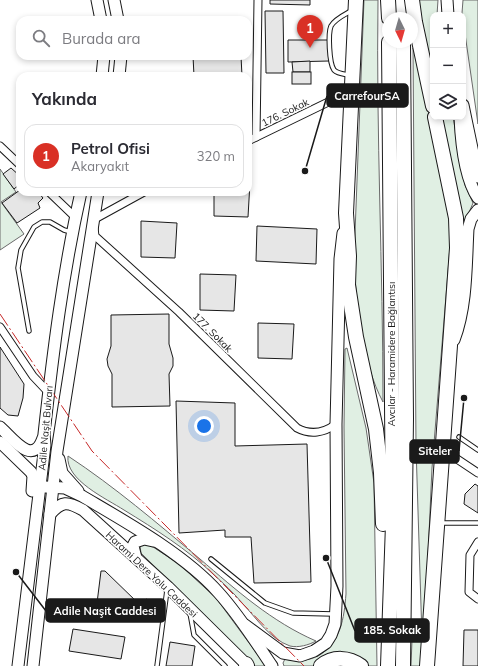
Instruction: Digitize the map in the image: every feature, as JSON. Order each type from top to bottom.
[{"type":"highway","points":[[388,0],[388,12]]},
{"type":"highway","points":[[403,0],[404,12]]},
{"type":"highway","points":[[412,0],[418,37],[430,92]]},
{"type":"highway","points":[[356,4],[346,213],[350,308],[376,429],[381,473],[385,567],[390,581]]},
{"type":"highway","name":"Avcılar - Haramidere Bağlantısı","points":[[388,666],[393,517],[389,48]]},
{"type":"highway","name":"Avcılar - Haramidere Bağlantısı","points":[[403,48],[406,434],[403,666]]},
{"type":"highway","points":[[427,666],[428,640],[432,620],[437,522],[457,248],[456,218],[437,120]]},
{"type":"highway","points":[[432,620],[436,639],[436,666]]},
{"type":"highway","points":[[321,666],[325,662],[336,659],[355,661],[361,666]]},
{"type":"main road","points":[[97,0],[100,16]]},
{"type":"main road","points":[[114,0],[117,16]]},
{"type":"main road","points":[[447,0],[448,12]]},
{"type":"main road","points":[[102,72],[104,60]]},
{"type":"main road","points":[[119,72],[121,60]]},
{"type":"main road","points":[[466,119],[478,177]]},
{"type":"main road","points":[[460,120],[463,150],[471,184],[478,198]]},
{"type":"main road","name":"Adile Naşit Bulvarı","points":[[18,666],[32,538],[45,445],[44,434],[57,321],[72,232],[80,196]]},
{"type":"main road","name":"Adile Naşit Bulvarı","points":[[33,666],[52,487],[97,196]]},
{"type":"main road","points":[[450,350],[460,322],[468,229],[471,220],[478,210]]},
{"type":"main road","points":[[245,625],[283,654],[300,656],[314,651],[326,643],[331,635],[336,614],[336,424],[340,259],[346,213]]},
{"type":"main road","points":[[75,217],[93,220]]},
{"type":"main road","points":[[0,427],[24,448],[31,452],[39,449],[44,434]]},
{"type":"main road","points":[[59,436],[59,462],[62,473],[72,486],[86,498]]},
{"type":"main road","points":[[0,442],[28,467],[33,476],[30,509],[32,538]]},
{"type":"main road","points":[[38,493],[43,488],[65,488],[86,498]]},
{"type":"main road","name":"Harami Dere Yolu Caddesi","points":[[86,498],[154,541],[203,577],[218,592],[245,625],[272,666]]},
{"type":"main road","name":"Harami Dere Yolu Caddesi","points":[[50,514],[58,505],[64,503],[76,507],[168,587],[247,665]]},
{"type":"main road","points":[[136,558],[133,546],[135,542],[144,539],[154,541]]},
{"type":"street","points":[[256,137],[258,0]]},
{"type":"street","name":"176. Sokak","points":[[252,139],[353,90]]},
{"type":"street","points":[[0,146],[16,161]]},
{"type":"street","points":[[53,196],[75,217]]},
{"type":"street","points":[[93,220],[137,196]]},
{"type":"street","name":"177. Sokak","points":[[93,220],[95,236],[179,312],[297,428],[305,432],[318,432],[330,428],[336,424]]},
{"type":"street","points":[[0,326],[33,376],[49,393]]},
{"type":"street","points":[[442,449],[478,473]]},
{"type":"street","points":[[478,542],[470,555],[469,592],[478,599]]},
{"type":"lane","points":[[353,76],[338,73],[334,69],[332,64],[330,32],[332,26],[338,19],[356,4]]},
{"type":"lane","points":[[28,331],[18,268],[21,250],[34,227],[42,222],[50,222],[64,230],[72,232]]},
{"type":"lane","points":[[459,437],[478,450]]},
{"type":"lane","points":[[437,522],[478,523]]},
{"type":"lane","points":[[211,559],[265,603],[292,613],[336,614]]},
{"type":"lane","points":[[157,666],[163,612],[168,587]]},
{"type":"lane","points":[[190,608],[194,635],[225,666]]},
{"type":"green space","points":[[364,0],[378,0],[378,100],[383,402],[370,369],[361,332],[356,294],[354,259]]},
{"type":"green space","points":[[416,0],[438,0],[437,12],[430,12],[430,69]]},
{"type":"green space","points":[[463,0],[478,0],[478,124],[466,41],[466,12],[462,12]]},
{"type":"green space","points":[[413,48],[424,84],[430,120],[431,120],[449,207],[451,234],[432,468],[423,666],[411,666],[412,640],[422,638],[416,447]]},
{"type":"green space","points":[[442,120],[454,120],[465,185],[473,203],[462,229]]},
{"type":"green space","points":[[0,169],[16,192],[1,202],[24,234],[0,250]]},
{"type":"green space","points":[[347,348],[366,428],[374,483],[377,666],[369,666],[363,662],[317,666],[284,666],[283,663],[285,659],[306,660],[314,658],[326,651],[332,644],[340,629],[344,612],[346,594],[344,427],[345,349]]},
{"type":"green space","points":[[68,456],[136,506],[269,615],[284,625],[316,641],[303,646],[293,647],[276,639],[228,588],[192,556],[159,532],[88,488],[80,481],[73,473],[69,465]]},
{"type":"green space","points":[[147,543],[179,564],[216,598],[266,666],[255,666],[141,553],[140,546]]},
{"type":"building","points":[[270,0],[310,0],[310,5],[270,4]]},
{"type":"building","points":[[265,11],[283,11],[284,73],[266,73]]},
{"type":"building","points":[[288,40],[329,40],[329,61],[288,62]]},
{"type":"building","points":[[193,60],[241,60],[242,72],[194,72]]},
{"type":"building","points":[[310,61],[310,72],[293,72],[292,62]]},
{"type":"building","points":[[292,72],[311,72],[311,84],[292,84]]},
{"type":"building","points":[[11,168],[16,172],[16,187],[14,189],[3,174]]},
{"type":"building","points":[[16,193],[16,196],[41,196],[43,198],[38,203],[40,208],[17,223],[2,203]]},
{"type":"building","points":[[214,196],[249,196],[248,217],[214,216]]},
{"type":"building","points":[[141,221],[177,223],[175,258],[141,257]]},
{"type":"building","points":[[257,226],[317,229],[316,264],[256,261]]},
{"type":"building","points":[[200,274],[236,275],[234,311],[200,310]]},
{"type":"building","points":[[169,314],[169,344],[173,358],[173,366],[169,374],[170,406],[112,407],[112,374],[108,366],[107,359],[111,346],[111,315]]},
{"type":"building","points":[[258,323],[294,324],[292,359],[258,358]]},
{"type":"building","points":[[0,347],[24,384],[23,398],[18,416],[8,415],[0,408]]},
{"type":"building","points":[[176,401],[235,403],[235,446],[307,444],[311,582],[254,583],[251,537],[225,537],[225,530],[179,533]]},
{"type":"building","points":[[475,484],[478,486],[478,513],[464,504],[465,494]]},
{"type":"building","points":[[101,571],[105,571],[138,603],[147,599],[149,601],[147,612],[143,617],[136,619],[107,613],[108,604],[97,603]]},
{"type":"building","points":[[73,629],[125,637],[121,659],[69,651]]},
{"type":"building","points":[[464,630],[478,630],[478,666],[463,666]]},
{"type":"building","points":[[170,642],[195,646],[192,666],[166,666]]},
{"type":"power","points":[[0,314],[92,451],[304,666]]},
{"type":"place","name":"Petrol Ofisi","points":[[310,48]]},
{"type":"place","name":"CarrefourSA","points":[[305,171]]},
{"type":"place","name":"Siteler","points":[[464,398]]},
{"type":"place","name":"185. Sokak","points":[[326,558]]},
{"type":"place","name":"Adile Naşit Caddesi","points":[[16,572]]}]
